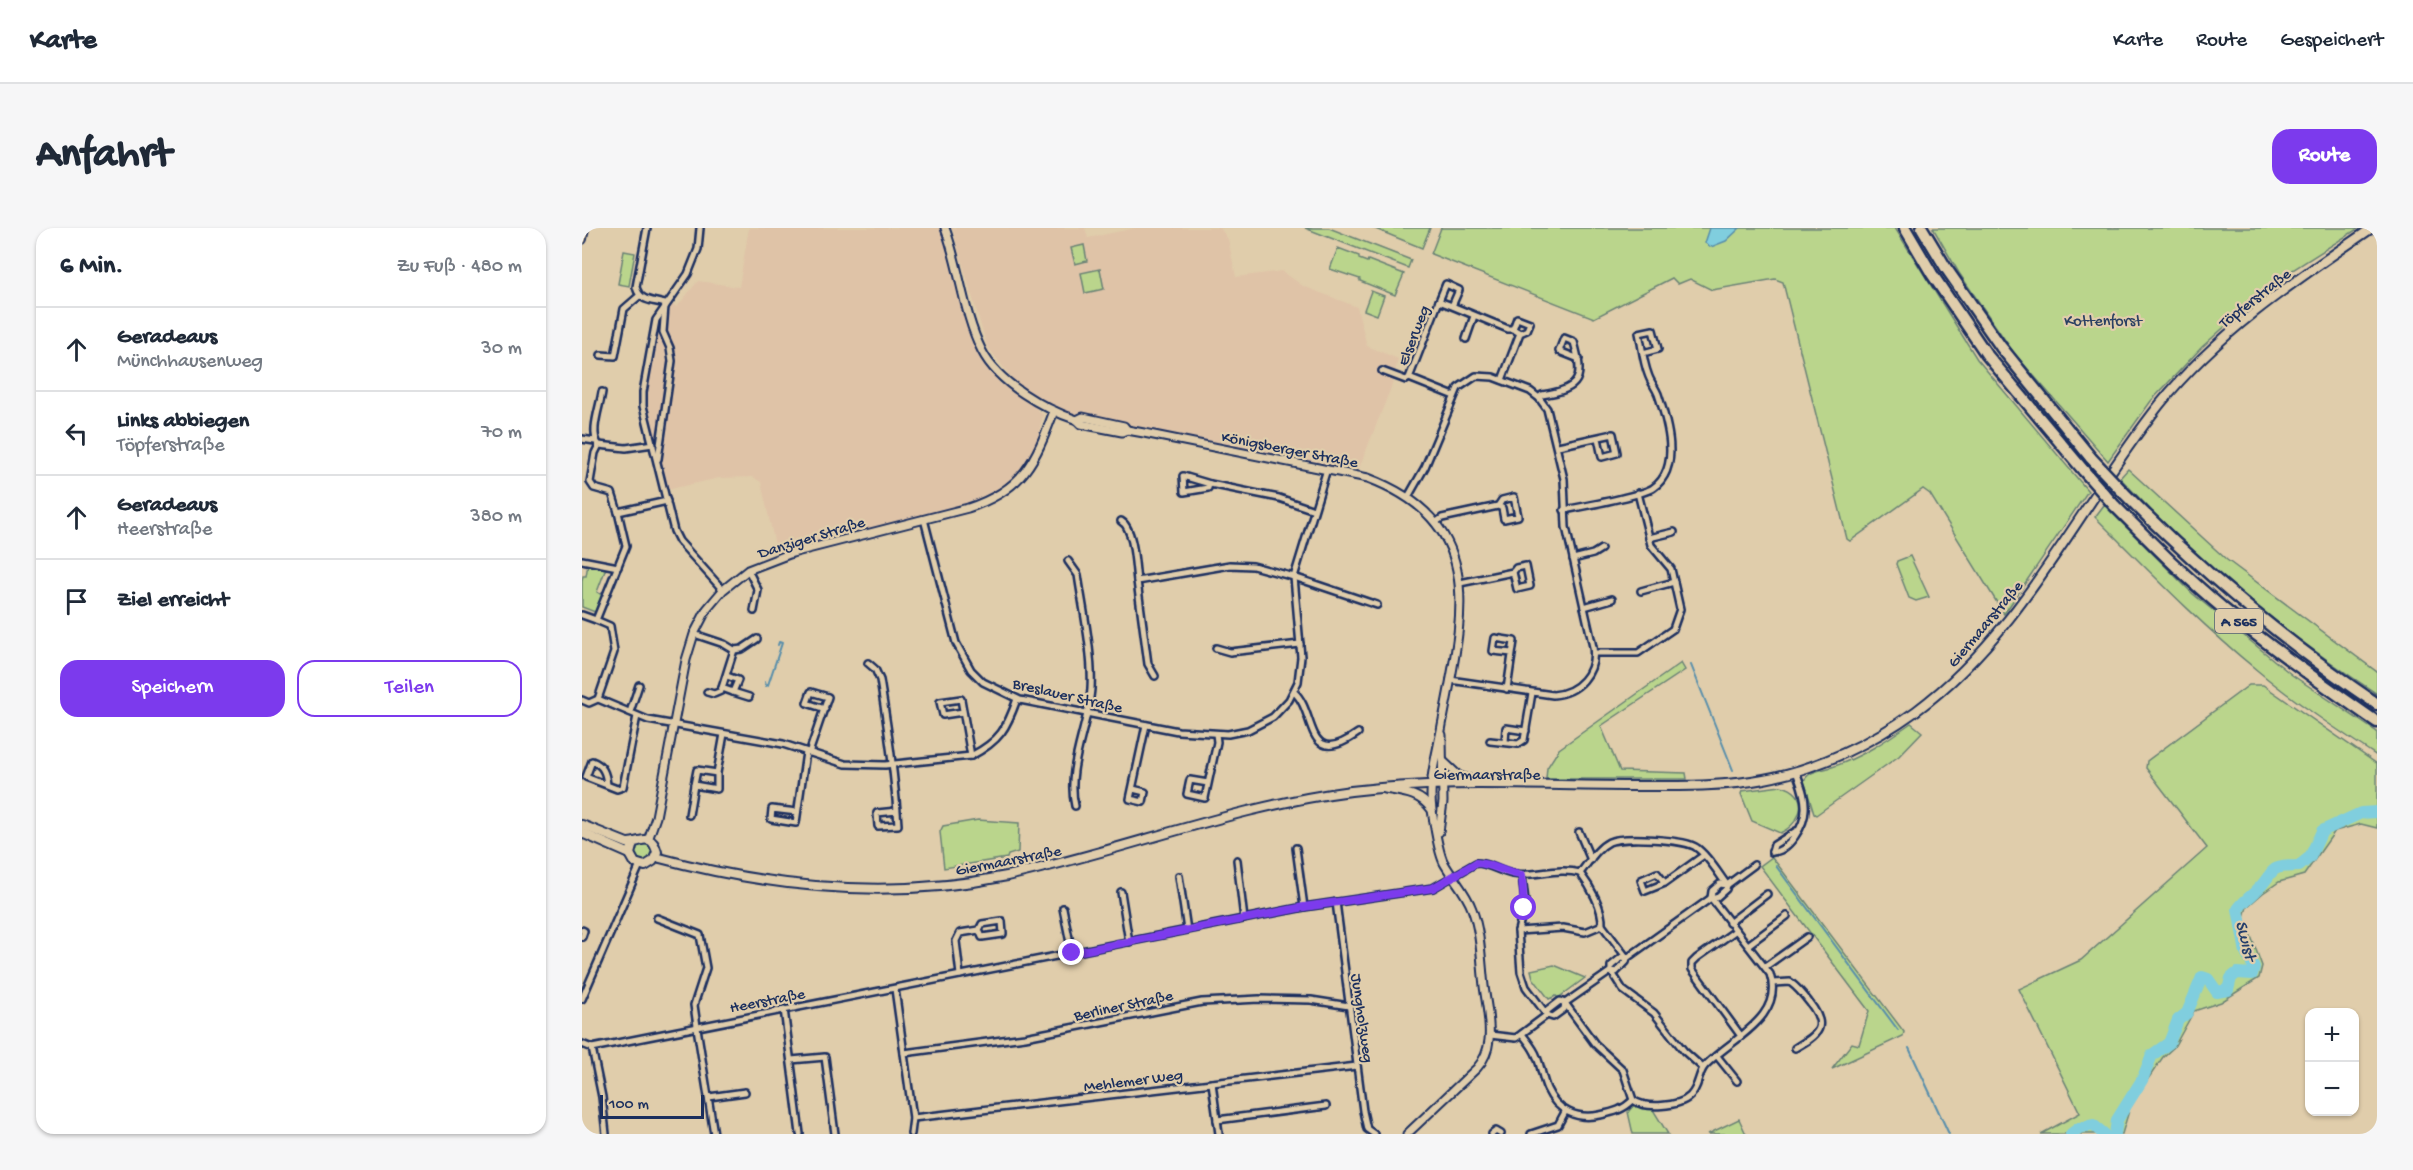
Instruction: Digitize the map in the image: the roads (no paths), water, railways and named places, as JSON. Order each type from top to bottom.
[{"type":"highway","name":"A 565","points":[[1905,228],[1932,274],[1987,355],[2114,505],[2166,558],[2224,609],[2315,680],[2377,722]]},
{"type":"highway","name":"A 565","points":[[1922,228],[2001,347],[2091,458],[2123,492],[2177,546],[2235,597],[2328,671],[2377,704]]},
{"type":"main road","points":[[582,238],[584,228]]},
{"type":"main road","name":"Töpferstraße","points":[[2164,399],[2200,360],[2245,318],[2277,293],[2372,228]]},
{"type":"main road","name":"Giermaarstraße","points":[[656,857],[709,871],[802,886],[885,889],[944,885],[1001,877],[1041,868],[1305,799],[1354,791],[1431,786],[1732,784],[1796,771],[1845,752],[1879,735],[1937,694],[1976,659],[2034,585],[2126,449],[2164,399]]},
{"type":"main road","points":[[582,825],[633,843],[643,839],[648,840],[656,847],[656,857],[649,864],[640,865],[635,863],[630,854],[582,833]]},
{"type":"main road","points":[[630,854],[633,843]]},
{"type":"street","points":[[639,296],[636,287],[647,228]]},
{"type":"street","points":[[700,228],[698,249],[688,274],[656,320],[643,392],[643,406],[674,531],[679,541],[723,590]]},
{"type":"street","name":"Königsberger Straße","points":[[945,228],[955,255],[973,328],[986,358],[1017,389],[1054,411],[1077,420],[1083,417],[1124,426],[1127,430],[1368,478],[1398,490],[1435,523],[1451,550],[1460,583],[1461,610],[1442,727],[1432,769],[1432,811],[1441,857],[1467,897],[1475,918],[1490,1035]]},
{"type":"street","name":"Elserweg","points":[[1409,378],[1446,284],[1459,290],[1452,306]]},
{"type":"street","points":[[639,296],[665,304]]},
{"type":"street","points":[[602,355],[615,356],[624,309],[639,296]]},
{"type":"street","name":"Elserweg","points":[[1439,301],[1520,333],[1527,330],[1530,323],[1517,318],[1513,329]]},
{"type":"street","points":[[657,460],[672,361],[670,348],[663,332],[665,304]]},
{"type":"street","points":[[1466,339],[1474,316]]},
{"type":"street","points":[[1564,510],[1652,489],[1660,482],[1670,464],[1671,451],[1658,395],[1648,374],[1643,353],[1639,333],[1653,330],[1658,349],[1643,353]]},
{"type":"street","points":[[1502,380],[1520,333]]},
{"type":"street","points":[[1539,398],[1569,388],[1577,381],[1580,373],[1579,359]]},
{"type":"street","name":"Elserweg","points":[[1382,371],[1406,380],[1409,378],[1454,396]]},
{"type":"street","points":[[1408,497],[1425,467],[1454,396],[1464,383],[1476,376],[1486,375],[1530,391],[1539,398],[1551,418],[1558,446],[1564,479],[1564,510],[1594,653],[1591,669],[1577,687],[1560,695],[1532,693],[1450,680]]},
{"type":"street","points":[[596,620],[626,546],[612,492],[594,488],[590,482],[597,443],[595,432],[603,392]]},
{"type":"street","name":"Danziger Straße","points":[[648,840],[656,817],[686,660],[694,634],[707,609],[723,590],[748,570],[792,553],[984,503],[1014,484],[1035,459],[1054,411]]},
{"type":"street","points":[[1558,446],[1613,434],[1617,453],[1602,457],[1598,438]]},
{"type":"street","points":[[582,439],[626,448],[660,441]]},
{"type":"street","name":"Breslauer Straße","points":[[924,519],[960,653],[971,670],[983,682],[1017,699],[1178,731],[1216,735],[1240,732],[1266,722],[1283,707],[1294,692],[1300,672],[1294,577],[1327,469]]},
{"type":"street","points":[[1211,486],[1185,492],[1183,476],[1211,486],[1279,498],[1314,510]]},
{"type":"street","points":[[1594,653],[1638,652],[1673,629],[1680,609],[1671,569],[1655,551],[1649,538],[1638,493]]},
{"type":"street","points":[[1435,523],[1442,518],[1498,506],[1502,500],[1514,497],[1518,516],[1504,519],[1502,508],[1498,506]]},
{"type":"street","points":[[618,512],[667,501]]},
{"type":"street","points":[[1122,521],[1130,531],[1148,664],[1155,676]]},
{"type":"street","points":[[1649,538],[1674,532]]},
{"type":"street","points":[[1573,559],[1593,554],[1601,549]]},
{"type":"street","points":[[582,560],[618,567]]},
{"type":"street","points":[[1068,561],[1078,575],[1091,678],[1087,712],[1071,787],[1075,806]]},
{"type":"street","points":[[1137,581],[1230,565],[1253,566],[1294,577],[1377,605]]},
{"type":"street","points":[[1460,583],[1513,572],[1516,568],[1526,566],[1530,586],[1517,589],[1513,572]]},
{"type":"street","points":[[748,570],[758,590],[754,611]]},
{"type":"street","points":[[1641,591],[1674,582]]},
{"type":"street","points":[[1584,607],[1611,599]]},
{"type":"street","points":[[582,615],[610,626],[614,652],[598,699]]},
{"type":"street","points":[[694,634],[731,647],[734,651]]},
{"type":"street","points":[[734,651],[742,649],[757,639]]},
{"type":"street","points":[[1216,648],[1230,652],[1300,644]]},
{"type":"street","points":[[707,692],[719,692],[722,688],[734,651]]},
{"type":"street","points":[[1507,689],[1512,653]]},
{"type":"street","points":[[868,663],[875,669],[880,680],[893,763],[897,812],[898,825],[878,826],[877,813],[897,812]]},
{"type":"street","points":[[727,676],[738,680],[733,692]]},
{"type":"street","points":[[630,712],[639,685]]},
{"type":"street","points":[[722,688],[749,697]]},
{"type":"street","points":[[1294,692],[1304,704],[1311,732],[1318,741],[1326,744],[1341,742],[1358,733]]},
{"type":"street","points":[[1490,741],[1518,744],[1524,740],[1532,693]]},
{"type":"street","points":[[582,700],[589,703],[598,699],[637,716],[783,744],[845,764],[870,766],[971,756],[984,749],[1006,729],[1017,699]]},
{"type":"street","points":[[963,712],[943,715],[940,702],[961,699],[971,756]]},
{"type":"street","points":[[797,812],[772,808],[771,819],[796,823],[808,752],[825,709]]},
{"type":"street","points":[[607,785],[604,770],[599,763],[592,761],[586,777],[607,785],[619,789],[624,785],[637,716]]},
{"type":"street","points":[[1133,789],[1146,725]]},
{"type":"street","name":"Königsberger Straße","points":[[1438,837],[1444,762],[1442,727]]},
{"type":"street","points":[[1504,742],[1506,728],[1526,731]]},
{"type":"street","points":[[694,785],[717,789],[717,773],[724,734]]},
{"type":"street","points":[[1208,783],[1217,742],[1216,735]]},
{"type":"street","points":[[1444,762],[1459,776],[1494,785]]},
{"type":"street","points":[[689,815],[697,770],[717,773]]},
{"type":"street","points":[[1796,771],[1806,811],[1798,830],[1789,844],[1778,852],[1772,852],[1774,845],[1798,830]]},
{"type":"street","points":[[1384,789],[1413,794],[1427,804],[1432,811]]},
{"type":"street","points":[[1579,832],[1591,860]]},
{"type":"street","points":[[1580,873],[1605,844],[1622,839],[1686,842],[1696,847],[1704,855],[1726,885]]},
{"type":"street","points":[[1296,848],[1304,907]]},
{"type":"street","points":[[1665,882],[1704,855]]},
{"type":"street","points":[[1237,861],[1244,919]]},
{"type":"street","points":[[1452,877],[1476,863],[1484,863],[1505,872],[1522,875],[1560,869],[1580,873]]},
{"type":"street","points":[[582,999],[640,865]]},
{"type":"street","points":[[1565,1003],[1599,1048],[1623,1070],[1633,1100],[1644,1105],[1679,1102],[1690,1096],[1699,1084],[1703,1068],[1756,1024],[1766,1012],[1773,984],[1765,968],[1711,898],[1712,891],[1720,884],[1726,885],[1754,865]]},
{"type":"street","points":[[1580,873],[1600,910],[1603,918],[1602,925],[1627,958]]},
{"type":"street","points":[[1522,875],[1526,901],[1518,931],[1521,972],[1526,987],[1547,1015],[1553,1017],[1564,1009],[1565,1003],[1611,971]]},
{"type":"street","points":[[1179,876],[1187,930]]},
{"type":"street","name":"Heerstraße","points":[[592,1048],[1304,907],[1433,888],[1452,877]]},
{"type":"street","points":[[1121,892],[1129,942]]},
{"type":"street","points":[[1729,923],[1767,894]]},
{"type":"street","points":[[1703,1068],[1684,1051],[1654,1013],[1623,990],[1611,971],[1611,966],[1622,957],[1627,958],[1711,898]]},
{"type":"street","name":"Jungholzweg","points":[[1336,902],[1367,1129]]},
{"type":"street","points":[[1064,908],[1072,953]]},
{"type":"street","points":[[1748,945],[1787,916]]},
{"type":"street","points":[[657,918],[700,936],[706,968],[694,1005],[714,1134]]},
{"type":"street","points":[[1002,921],[1003,934],[982,937],[979,930],[982,924],[1002,921]]},
{"type":"street","points":[[1518,931],[1563,928],[1586,932],[1602,925]]},
{"type":"street","points":[[582,930],[584,931],[582,937]]},
{"type":"street","points":[[960,975],[957,937],[960,933],[979,930]]},
{"type":"street","points":[[1735,931],[1697,958],[1692,963],[1692,969],[1707,993],[1741,1036]]},
{"type":"street","points":[[1765,968],[1807,937]]},
{"type":"street","points":[[1773,984],[1790,982],[1798,987],[1820,1016],[1820,1024],[1816,1033],[1795,1048]]},
{"type":"street","points":[[895,989],[913,1118],[911,1134]]},
{"type":"street","name":"Berliner Straße","points":[[904,1053],[1054,1032],[1202,1002],[1258,999],[1311,1000],[1349,1006]]},
{"type":"street","points":[[784,1009],[800,1134]]},
{"type":"street","points":[[1407,1134],[1477,1068],[1485,1056],[1490,1035],[1516,1038],[1547,1015]]},
{"type":"street","points":[[1522,1034],[1534,1049],[1546,1088],[1553,1100],[1565,1112],[1586,1118],[1624,1109],[1633,1100]]},
{"type":"street","points":[[582,1044],[592,1048],[602,1097],[606,1134]]},
{"type":"street","points":[[1717,1056],[1737,1081]]},
{"type":"street","points":[[791,1060],[825,1057],[836,1134]]},
{"type":"street","name":"Mehlemer Weg","points":[[913,1118],[1357,1066]]},
{"type":"street","points":[[1212,1083],[1219,1134]]},
{"type":"street","points":[[709,1097],[746,1092]]},
{"type":"street","points":[[1217,1120],[1326,1106]]},
{"type":"street","points":[[1531,1134],[1558,1125],[1565,1112]]},
{"type":"street","points":[[1360,1134],[1367,1129],[1374,1134]]},
{"type":"street","points":[[1492,1134],[1496,1131],[1501,1134]]},
{"type":"water","points":[[1710,228],[1740,228],[1726,241],[1711,247],[1705,243]]},
{"type":"waterway","points":[[765,682],[766,686],[768,685],[782,643],[779,642],[778,645]]},
{"type":"waterway","points":[[1691,665],[1733,770]]},
{"type":"waterway","name":"Swist","points":[[2115,1134],[2117,1120],[2142,1080],[2152,1055],[2169,1043],[2178,1020],[2187,1013],[2202,977],[2208,979],[2217,992],[2228,990],[2231,978],[2237,973],[2252,974],[2254,967],[2246,953],[2238,909],[2240,906],[2272,871],[2280,867],[2299,866],[2310,857],[2322,831],[2361,813],[2377,812]]},
{"type":"waterway","points":[[1776,866],[1898,1030]]},
{"type":"waterway","points":[[1909,1048],[1949,1134]]},
{"type":"waterway","name":"Swist","points":[[2071,1134],[2079,1128],[2093,1125],[2104,1134]]},
{"type":"park label","name":"Kottenforst","points":[[2103,319]]}]
